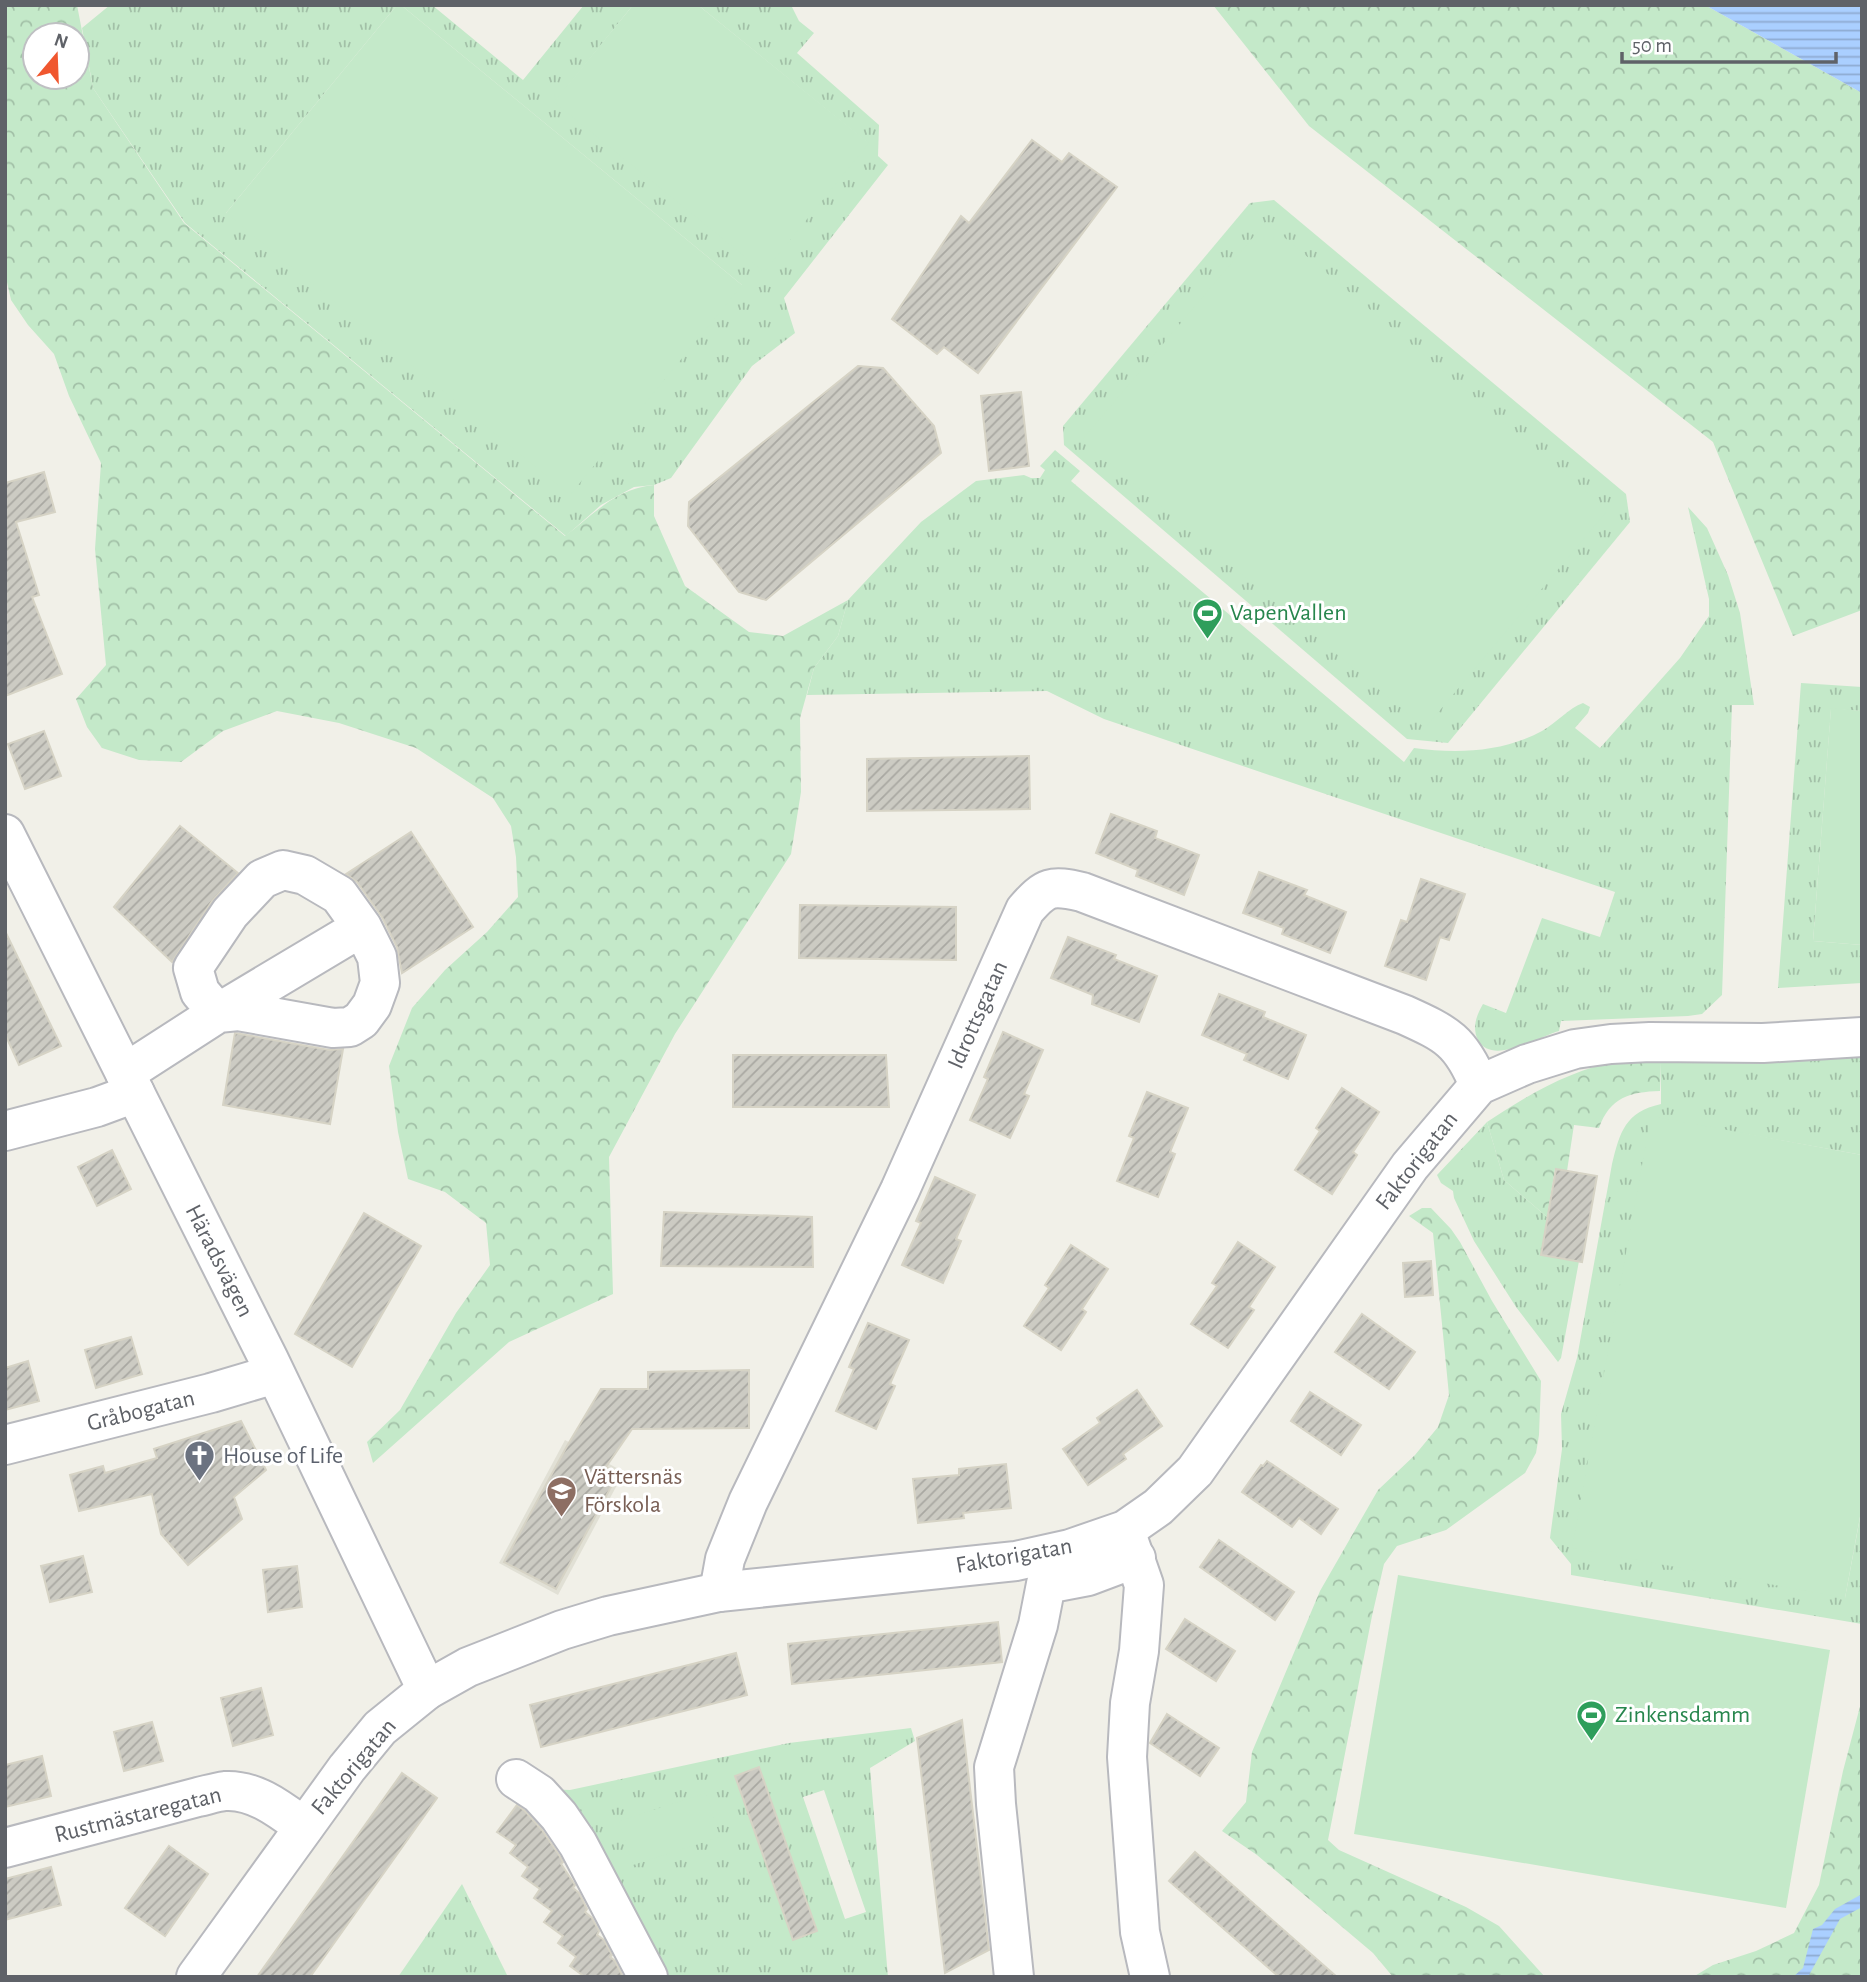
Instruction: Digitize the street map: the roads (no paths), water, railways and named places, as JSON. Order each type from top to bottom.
[{"type":"street","name":"Häradsvägen","points":[[5,834],[275,1374],[427,1690]]},
{"type":"street","points":[[283,870],[306,875],[338,895],[362,927],[377,957],[380,982],[372,1005],[361,1020],[351,1027],[333,1028],[238,1011],[218,1013],[200,992],[193,968],[230,913],[262,879],[283,870]]},
{"type":"street","name":"Idrottsgatan","points":[[719,1592],[725,1559],[748,1502],[900,1190],[1026,910],[1040,893],[1057,887],[1082,892],[1440,1030],[1455,1042],[1479,1085]]},
{"type":"street","points":[[5,1131],[97,1107],[218,1013],[362,927]]},
{"type":"street","name":"Faktorigatan","points":[[196,1977],[347,1768],[380,1728],[427,1690],[468,1667],[562,1630],[608,1616],[719,1592],[1016,1561],[1070,1549],[1131,1544],[1158,1507],[1195,1471],[1410,1166],[1479,1085],[1527,1064],[1575,1049],[1650,1042],[1763,1044],[1862,1037]]},
{"type":"street","name":"Gråbogatan","points":[[5,1445],[275,1374]]},
{"type":"street","points":[[1014,1977],[994,1767],[1038,1625],[1046,1584],[1088,1576],[1131,1544],[1144,1585],[1139,1651],[1130,1703],[1127,1757],[1140,1932],[1150,1977]]},
{"type":"street","points":[[516,1779],[539,1794],[565,1825],[648,1977]]},
{"type":"street","name":"Rustmästaregatan","points":[[5,1848],[228,1791],[254,1796],[279,1808],[304,1828]]},
{"type":"water","points":[[1705,5],[1862,5],[1862,93]]},
{"type":"water","points":[[1862,1894],[1862,1907],[1840,1919],[1808,1977],[1793,1977],[1803,1968],[1813,1929],[1822,1925],[1835,1909]]},
{"type":"place","name":"VapenVallen","points":[[1207,640]]},
{"type":"place","name":"House of Life","points":[[200,1483]]},
{"type":"place","name":"Vättersnäs Förskola","points":[[561,1518]]},
{"type":"place","name":"Zinkensdamm","points":[[1592,1742]]}]
